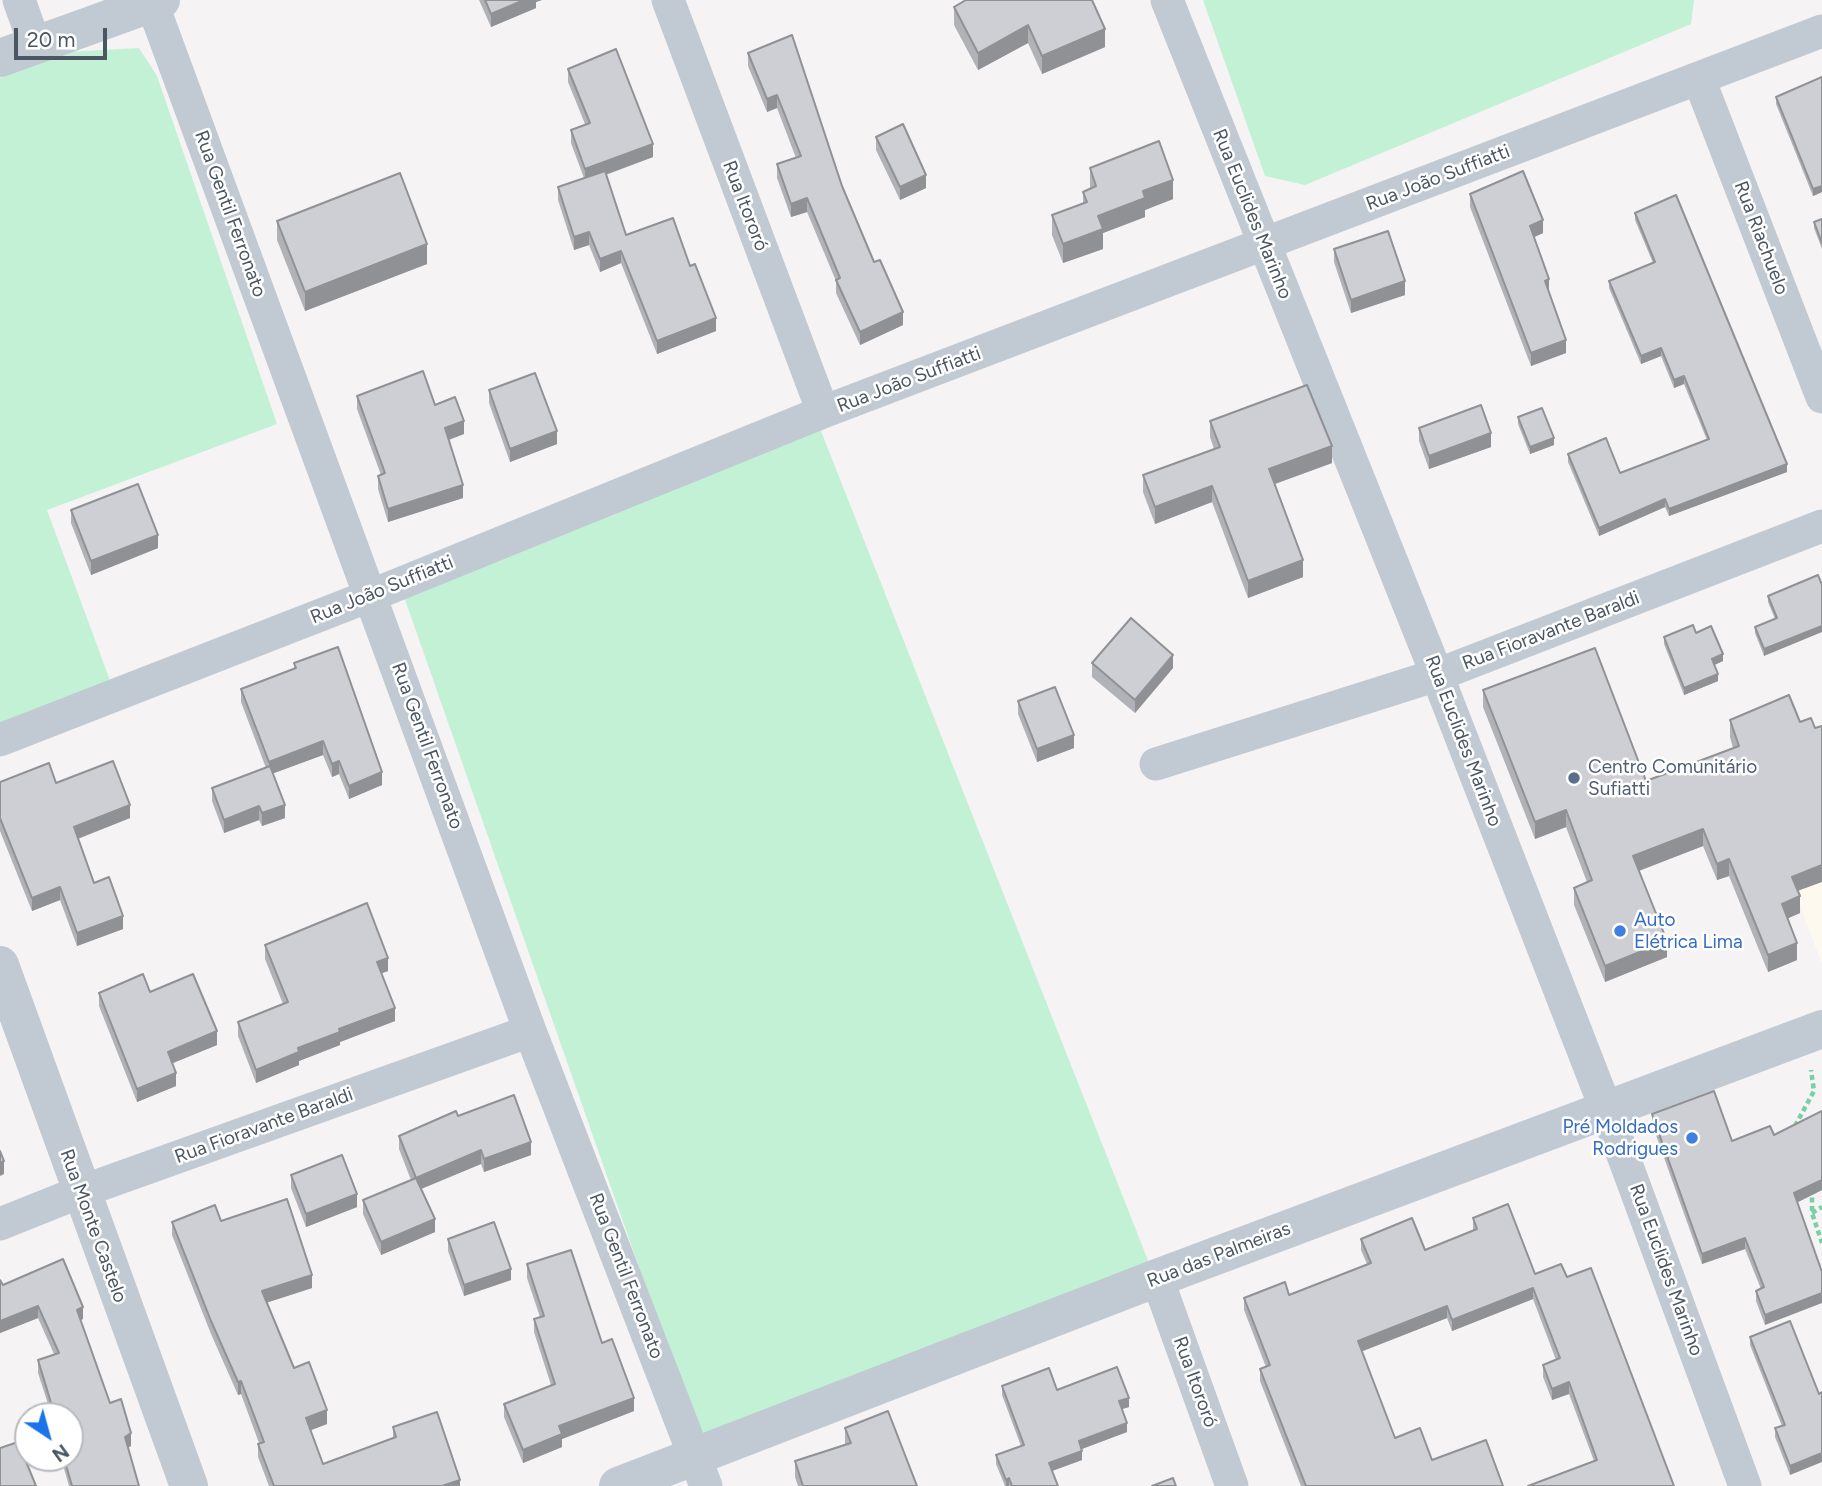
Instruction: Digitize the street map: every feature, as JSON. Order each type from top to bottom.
[{"type":"street","points":[[19,0],[36,45]]},
{"type":"street","name":"Rua Itororó","points":[[667,0],[824,412]]},
{"type":"street","name":"Rua Euclides Marinho","points":[[1167,0],[1437,675],[1606,1109],[1745,1486]]},
{"type":"street","points":[[0,58],[157,2]]},
{"type":"street","name":"Rua Gentil Ferronato","points":[[157,2],[530,1031],[701,1471]]},
{"type":"street","name":"Rua João Suffiatti","points":[[0,740],[372,595],[824,412],[1822,32]]},
{"type":"street","name":"Rua Riachuelo","points":[[1699,79],[1822,397]]},
{"type":"street","name":"Rua Fioravante Baraldi","points":[[1156,764],[1437,675],[1822,526]]},
{"type":"street","name":"Rua Monte Castelo","points":[[0,965],[80,1192],[189,1486]]},
{"type":"street","name":"Rua Fioravante Baraldi","points":[[0,1224],[80,1192],[530,1031]]},
{"type":"street","name":"Rua das Palmeiras","points":[[618,1486],[701,1471],[1157,1278],[1814,1032]]},
{"type":"street","name":"Rua Itororó","points":[[1157,1278],[1233,1486]]},
{"type":"path","points":[[1791,1134],[1814,1091],[1814,1032]]},
{"type":"path","points":[[1808,1180],[1813,1191],[1812,1213],[1822,1243]]},
{"type":"path","points":[[1812,1213],[1822,1207]]},
{"type":"shaded area","points":[[1822,811],[1822,964],[1795,892]]},
{"type":"green space","points":[[1203,0],[1694,0],[1691,24],[1305,185],[1265,176]]},
{"type":"green space","points":[[139,48],[157,76],[277,424],[47,510],[115,694],[0,737],[0,78],[66,52]]},
{"type":"green space","points":[[819,426],[1151,1268],[702,1447],[402,591]]},
{"type":"building","points":[[485,0],[524,0],[491,14]]},
{"type":"building","points":[[966,0],[1092,0],[1105,29],[1042,56],[1028,25],[978,53],[954,7]]},
{"type":"building","points":[[792,35],[842,186],[874,262],[880,260],[903,312],[860,332],[836,280],[840,278],[807,198],[791,204],[777,164],[801,156],[777,95],[767,99],[748,53]]},
{"type":"building","points":[[616,49],[653,144],[585,169],[571,130],[590,123],[568,69]]},
{"type":"building","points":[[1822,77],[1822,186],[1813,189],[1776,97]]},
{"type":"building","points":[[903,124],[926,175],[900,187],[876,137]]},
{"type":"building","points":[[1159,141],[1173,180],[1143,191],[1145,198],[1098,216],[1103,229],[1063,244],[1052,215],[1087,202],[1083,192],[1096,186],[1090,168]]},
{"type":"building","points":[[605,171],[626,235],[673,218],[690,266],[695,264],[716,318],[657,341],[621,251],[600,259],[589,232],[574,237],[558,187]]},
{"type":"building","points":[[1523,171],[1543,220],[1530,226],[1549,279],[1545,281],[1566,340],[1531,353],[1470,194]]},
{"type":"building","points":[[400,173],[427,244],[305,292],[277,221]]},
{"type":"building","points":[[1676,195],[1787,464],[1669,509],[1665,499],[1599,528],[1568,454],[1606,438],[1620,473],[1709,439],[1684,376],[1674,380],[1661,348],[1641,356],[1609,281],[1655,262],[1635,213]]},
{"type":"building","points":[[1822,219],[1822,243],[1814,222]]},
{"type":"building","points":[[1388,231],[1405,281],[1351,300],[1334,249]]},
{"type":"building","points":[[423,371],[435,405],[455,397],[464,421],[445,428],[463,485],[388,509],[378,476],[385,473],[357,396]]},
{"type":"building","points":[[535,373],[557,431],[510,449],[489,390]]},
{"type":"building","points":[[1307,385],[1332,446],[1269,469],[1303,560],[1248,581],[1212,486],[1155,507],[1143,475],[1220,447],[1210,421]]},
{"type":"building","points":[[1481,405],[1491,433],[1429,456],[1419,428]]},
{"type":"building","points":[[1542,408],[1554,438],[1530,447],[1518,417]]},
{"type":"building","points":[[138,484],[158,535],[91,561],[71,510]]},
{"type":"building","points":[[1818,575],[1822,585],[1822,626],[1764,649],[1755,627],[1777,618],[1768,596]]},
{"type":"building","points":[[1131,618],[1173,655],[1135,700],[1092,663]]},
{"type":"building","points":[[1693,625],[1696,633],[1711,626],[1723,654],[1712,659],[1718,674],[1684,688],[1664,637]]},
{"type":"building","points":[[338,647],[382,772],[349,786],[339,761],[332,764],[323,741],[269,762],[241,689],[296,668],[294,663]]},
{"type":"building","points":[[1595,648],[1646,781],[1739,746],[1730,720],[1789,695],[1800,722],[1811,718],[1815,728],[1822,726],[1822,865],[1792,877],[1800,896],[1782,904],[1797,943],[1768,955],[1729,859],[1717,864],[1703,829],[1633,856],[1667,941],[1605,966],[1574,888],[1592,880],[1566,810],[1535,822],[1483,690]]},
{"type":"building","points":[[1055,687],[1074,735],[1037,749],[1018,701]]},
{"type":"building","points":[[113,761],[130,805],[74,827],[94,883],[109,877],[123,916],[77,933],[60,887],[32,898],[0,818],[0,782],[49,763],[56,783]]},
{"type":"building","points":[[270,766],[285,805],[262,813],[259,806],[224,820],[212,788]]},
{"type":"building","points":[[367,903],[388,958],[377,962],[395,1008],[339,1029],[340,1032],[298,1048],[299,1052],[256,1070],[238,1022],[288,1002],[265,945]]},
{"type":"building","points":[[143,974],[150,992],[193,974],[217,1031],[168,1052],[176,1073],[137,1089],[99,993]]},
{"type":"building","points":[[1714,1091],[1732,1141],[1770,1126],[1774,1135],[1822,1111],[1822,1180],[1794,1193],[1822,1272],[1822,1293],[1765,1315],[1756,1291],[1764,1287],[1745,1238],[1702,1254],[1652,1114]]},
{"type":"building","points":[[514,1095],[531,1142],[484,1159],[481,1150],[416,1178],[399,1136],[456,1111],[458,1116]]},
{"type":"building","points":[[342,1155],[357,1194],[306,1214],[291,1175]]},
{"type":"building","points":[[416,1178],[435,1219],[381,1242],[363,1200]]},
{"type":"building","points":[[287,1199],[312,1275],[262,1291],[294,1368],[309,1362],[327,1410],[306,1418],[323,1464],[396,1437],[393,1427],[437,1412],[460,1480],[442,1486],[274,1486],[258,1444],[264,1442],[241,1381],[238,1382],[211,1321],[172,1222],[215,1205],[221,1221]]},
{"type":"building","points":[[1508,1204],[1535,1274],[1561,1264],[1567,1277],[1591,1268],[1674,1486],[1528,1486],[1597,1460],[1569,1382],[1552,1389],[1543,1365],[1560,1358],[1533,1288],[1452,1320],[1447,1306],[1358,1341],[1395,1438],[1420,1428],[1432,1460],[1486,1440],[1503,1486],[1306,1486],[1260,1369],[1270,1365],[1244,1298],[1285,1282],[1289,1295],[1371,1263],[1361,1239],[1412,1218],[1425,1250],[1477,1229],[1473,1218]]},
{"type":"building","points":[[494,1222],[511,1269],[464,1285],[448,1239]]},
{"type":"building","points":[[571,1250],[602,1343],[612,1339],[634,1398],[559,1426],[562,1434],[523,1450],[504,1404],[555,1384],[534,1319],[544,1316],[527,1264]]},
{"type":"building","points":[[63,1259],[83,1307],[77,1310],[110,1403],[121,1399],[131,1433],[125,1437],[139,1486],[72,1486],[68,1472],[84,1472],[84,1402],[51,1402],[38,1360],[59,1353],[38,1306],[0,1321],[0,1280],[3,1285]]},
{"type":"building","points":[[1790,1321],[1819,1394],[1822,1392],[1822,1453],[1790,1466],[1775,1428],[1785,1425],[1750,1337]]},
{"type":"building","points":[[1117,1367],[1129,1398],[1119,1401],[1127,1423],[1079,1441],[1082,1451],[1049,1463],[1058,1486],[1012,1486],[1009,1478],[1006,1480],[996,1455],[1024,1445],[1002,1386],[1049,1368],[1057,1390]]},
{"type":"building","points":[[888,1411],[917,1486],[803,1486],[795,1461],[851,1443],[845,1428]]},
{"type":"building","points":[[14,1443],[14,1472],[30,1472],[36,1486],[0,1486],[0,1448]]},
{"type":"building","points":[[1173,1478],[1176,1486],[1152,1486]]},
{"type":"place","name":"Centro Comunitário Sufiatti","points":[[1574,778]]},
{"type":"place","name":"Auto Elétrica Lima","points":[[1620,931]]},
{"type":"place","name":"Pré Moldados Rodrigues","points":[[1692,1138]]}]
